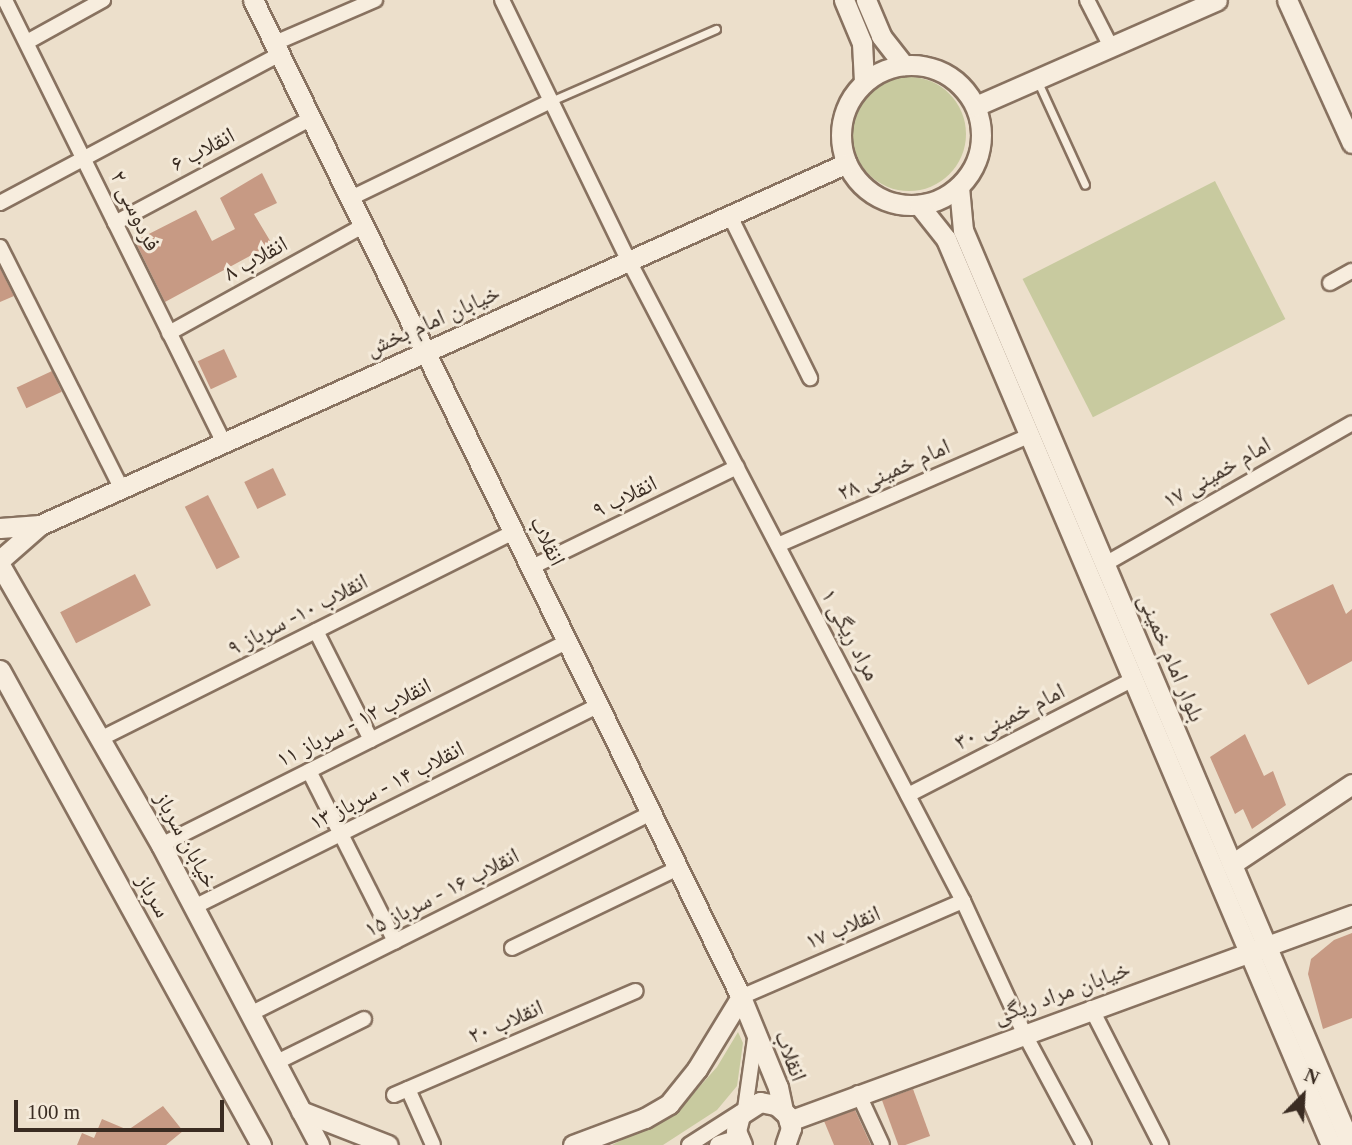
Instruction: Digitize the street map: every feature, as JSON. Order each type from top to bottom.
[{"type":"main road","name":"انقلاب","points":[[253,0],[741,997],[789,1131]]},
{"type":"main road","points":[[844,0],[862,43],[864,82]]},
{"type":"main road","points":[[866,0],[881,36],[904,65]]},
{"type":"main road","points":[[976,106],[1217,0]]},
{"type":"main road","points":[[1287,0],[1352,143]]},
{"type":"main road","points":[[904,65],[946,74],[964,88],[976,106],[982,128],[981,150],[959,187],[919,205],[876,196],[847,163],[841,142],[842,120],[864,82],[882,70],[904,65]]},
{"type":"main road","name":"خیابان امام بخش","points":[[40,524],[847,163]]},
{"type":"main road","name":"بلوار امام خمینی","points":[[959,187],[963,230],[1232,864],[1257,948],[1331,1145]]},
{"type":"main road","name":"بلوار امام خمینی","points":[[919,205],[946,239],[1132,680],[1347,1136],[1345,1145]]},
{"type":"main road","points":[[0,528],[40,524]]},
{"type":"main road","points":[[0,562],[40,524]]},
{"type":"main road","name":"خیابان سرباز","points":[[0,562],[161,845],[252,1013],[319,1145]]},
{"type":"main road","name":"سرباز","points":[[0,670],[254,1140]]},
{"type":"main road","points":[[1232,864],[1352,784]]},
{"type":"main road","name":"خیابان مراد ریگی","points":[[789,1131],[858,1093],[1352,915]]},
{"type":"main road","points":[[573,1145],[645,1118],[669,1104],[697,1069],[741,997]]},
{"type":"main road","points":[[719,1145],[740,1142],[737,1123],[745,1109],[760,1102],[789,1131]]},
{"type":"main road","points":[[301,1111],[388,1145]]},
{"type":"street","name":"فردوسی ۲","points":[[5,0],[223,442]]},
{"type":"street","points":[[27,42],[103,0]]},
{"type":"street","points":[[0,203],[277,48],[375,0]]},
{"type":"street","name":"مراد ریگی ۱","points":[[502,0],[629,261],[908,794],[963,901],[1024,1033],[1084,1145]]},
{"type":"street","points":[[1087,0],[1111,47]]},
{"type":"street","points":[[351,198],[551,101]]},
{"type":"street","name":"انقلاب ۶","points":[[116,223],[312,118]]},
{"type":"street","points":[[730,216],[810,377]]},
{"type":"street","name":"انقلاب ۸","points":[[170,333],[365,225]]},
{"type":"street","points":[[0,247],[121,488]]},
{"type":"street","points":[[1330,283],[1352,271]]},
{"type":"street","name":"امام خمینی ۱۷","points":[[1105,564],[1352,423]]},
{"type":"street","name":"امام خمینی ۲۸","points":[[778,545],[1029,436]]},
{"type":"street","name":"انقلاب ۹","points":[[532,567],[737,467]]},
{"type":"street","name":"انقلاب ۱۰- سرباز ۹","points":[[102,738],[515,531]]},
{"type":"street","points":[[316,631],[371,740]]},
{"type":"street","name":"انقلاب ۱۲ - سرباز ۱۱","points":[[161,845],[568,641]]},
{"type":"street","name":"امام خمینی ۳۰","points":[[908,794],[1132,680]]},
{"type":"street","name":"انقلاب ۱۴ - سرباز ۱۳","points":[[194,907],[599,705]]},
{"type":"street","points":[[309,771],[395,942]]},
{"type":"street","name":"انقلاب ۱۶ - سرباز ۱۵","points":[[252,1013],[652,813]]},
{"type":"street","points":[[512,948],[678,867]]},
{"type":"street","name":"انقلاب ۱۷","points":[[741,997],[963,901]]},
{"type":"street","name":"انقلاب ۲۰","points":[[432,1145],[401,1091],[636,991]]},
{"type":"street","points":[[1091,1008],[1161,1145]]},
{"type":"street","points":[[277,1062],[365,1019]]},
{"type":"street","points":[[689,1145],[745,1109],[755,1063],[755,1031]]},
{"type":"street","points":[[858,1093],[882,1145]]},
{"type":"lane","points":[[551,101],[716,29]]},
{"type":"lane","points":[[1037,79],[1085,185]]},
{"type":"green space","points":[[909,77],[931,82],[949,94],[961,112],[966,134],[961,156],[949,174],[931,186],[909,191],[887,186],[869,174],[857,156],[852,134],[857,112],[869,94],[887,82]]},
{"type":"green space","points":[[1215,181],[1285,319],[1093,417],[1023,279]]},
{"type":"green space","points":[[738,1032],[743,1043],[737,1086],[717,1110],[663,1145],[612,1145],[678,1111],[717,1067]]},
{"type":"building","points":[[262,173],[277,203],[254,214],[272,244],[165,302],[135,241],[196,210],[212,241],[235,229],[220,198]]},
{"type":"building","points":[[0,268],[14,296],[0,302]]},
{"type":"building","points":[[224,349],[237,377],[211,389],[198,361]]},
{"type":"building","points":[[52,371],[62,392],[26,408],[17,387]]},
{"type":"building","points":[[273,468],[286,495],[257,509],[244,482]]},
{"type":"building","points":[[208,495],[240,557],[217,569],[185,507]]},
{"type":"building","points":[[135,574],[151,605],[76,643],[60,612]]},
{"type":"building","points":[[1333,584],[1346,614],[1352,609],[1352,661],[1308,685],[1270,614]]},
{"type":"building","points":[[1245,734],[1264,776],[1273,771],[1286,805],[1252,829],[1243,809],[1235,814],[1210,757]]},
{"type":"building","points":[[1352,933],[1352,1018],[1323,1029],[1308,974],[1311,959],[1334,940]]},
{"type":"building","points":[[913,1089],[930,1136],[898,1145],[882,1100]]},
{"type":"building","points":[[163,1106],[183,1131],[166,1145],[77,1145],[82,1133],[94,1138],[102,1119],[128,1130]]},
{"type":"building","points":[[855,1110],[871,1145],[834,1145],[824,1121]]}]
